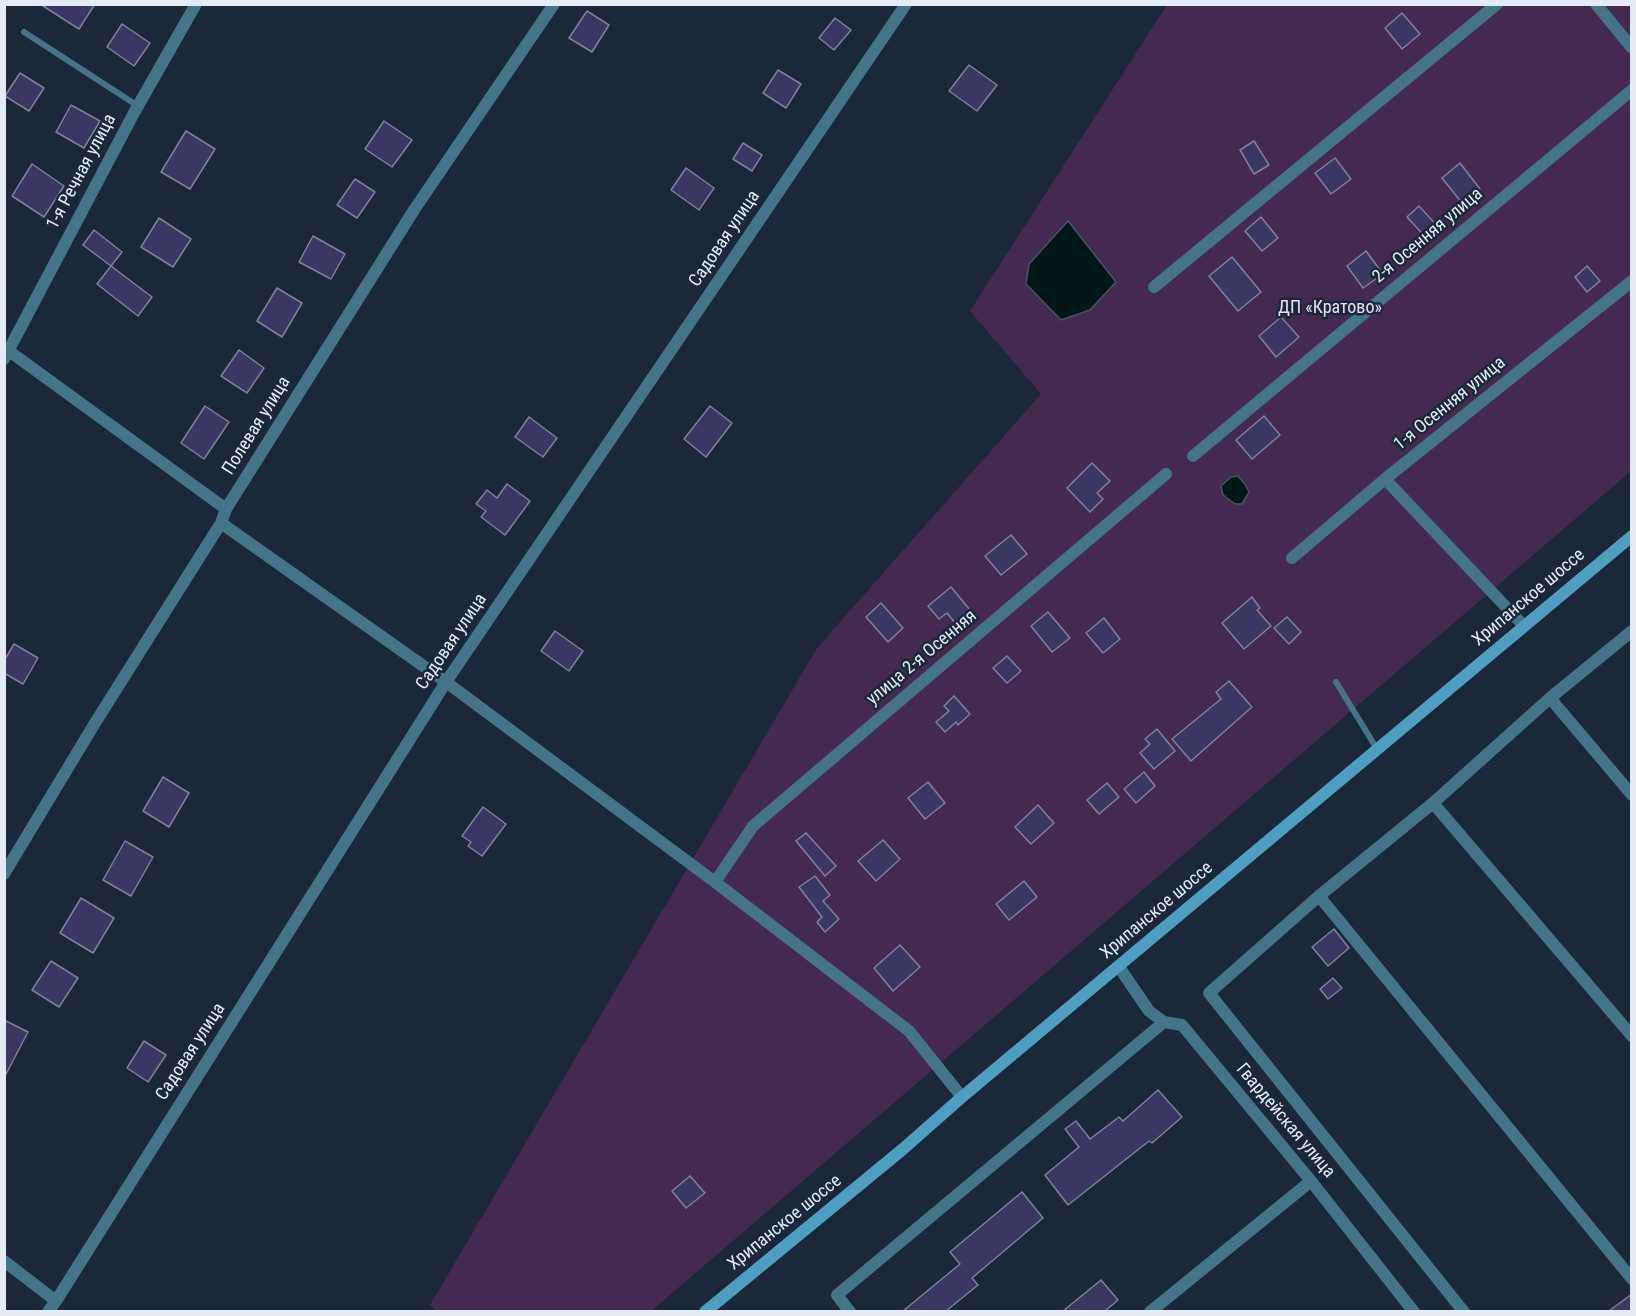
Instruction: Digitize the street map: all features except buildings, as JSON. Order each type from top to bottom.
[{"type":"main road","name":"Хрипанское шоссе","points":[[705,1311],[903,1149],[962,1097],[1632,536]]},
{"type":"street","name":"1-я Речная улица","points":[[7,355],[138,106],[196,4]]},
{"type":"street","name":"Полевая улица","points":[[4,874],[95,723],[221,523],[226,509],[414,210],[554,4]]},
{"type":"street","name":"Садовая улица","points":[[48,1311],[446,682],[906,4]]},
{"type":"street","points":[[1154,287],[1497,4]]},
{"type":"street","points":[[1596,4],[1632,48]]},
{"type":"street","name":"2-я Осенняя улица","points":[[1193,456],[1632,90]]},
{"type":"street","name":"1-я Осенняя улица","points":[[1292,558],[1385,478],[1632,281]]},
{"type":"street","points":[[7,355],[226,509]]},
{"type":"street","name":"улица 2-я Осенняя","points":[[715,882],[753,826],[1166,474]]},
{"type":"street","points":[[1385,478],[1524,626]]},
{"type":"street","points":[[221,523],[446,682],[715,882],[909,1031],[962,1097]]},
{"type":"street","points":[[1464,1311],[1209,993],[1318,896],[1433,803],[1550,698],[1632,631]]},
{"type":"street","points":[[1550,698],[1632,795]]},
{"type":"street","points":[[1433,803],[1632,1036]]},
{"type":"street","points":[[1318,896],[1632,1279]]},
{"type":"street","name":"Гвардейская улица","points":[[1119,967],[1149,1011],[1164,1022],[1182,1025],[1311,1181],[1414,1311]]},
{"type":"street","points":[[850,1311],[837,1295],[1164,1022]]},
{"type":"street","points":[[1150,1311],[1311,1181]]},
{"type":"street","points":[[4,1261],[56,1300]]},
{"type":"lane","points":[[24,32],[138,106]]},
{"type":"lane","points":[[1336,682],[1377,749]]},
{"type":"green space","name":"ДП «Кратово»","points":[[1167,5],[1631,5],[1631,471],[651,1311],[438,1312],[430,1305],[817,648],[1041,394],[970,311]]},
{"type":"shaded area","points":[[1068,221],[1116,282],[1090,310],[1061,320],[1026,284],[1029,264]]},
{"type":"shaded area","points":[[1238,476],[1249,492],[1242,504],[1235,504],[1223,495],[1221,486],[1231,477]]}]
